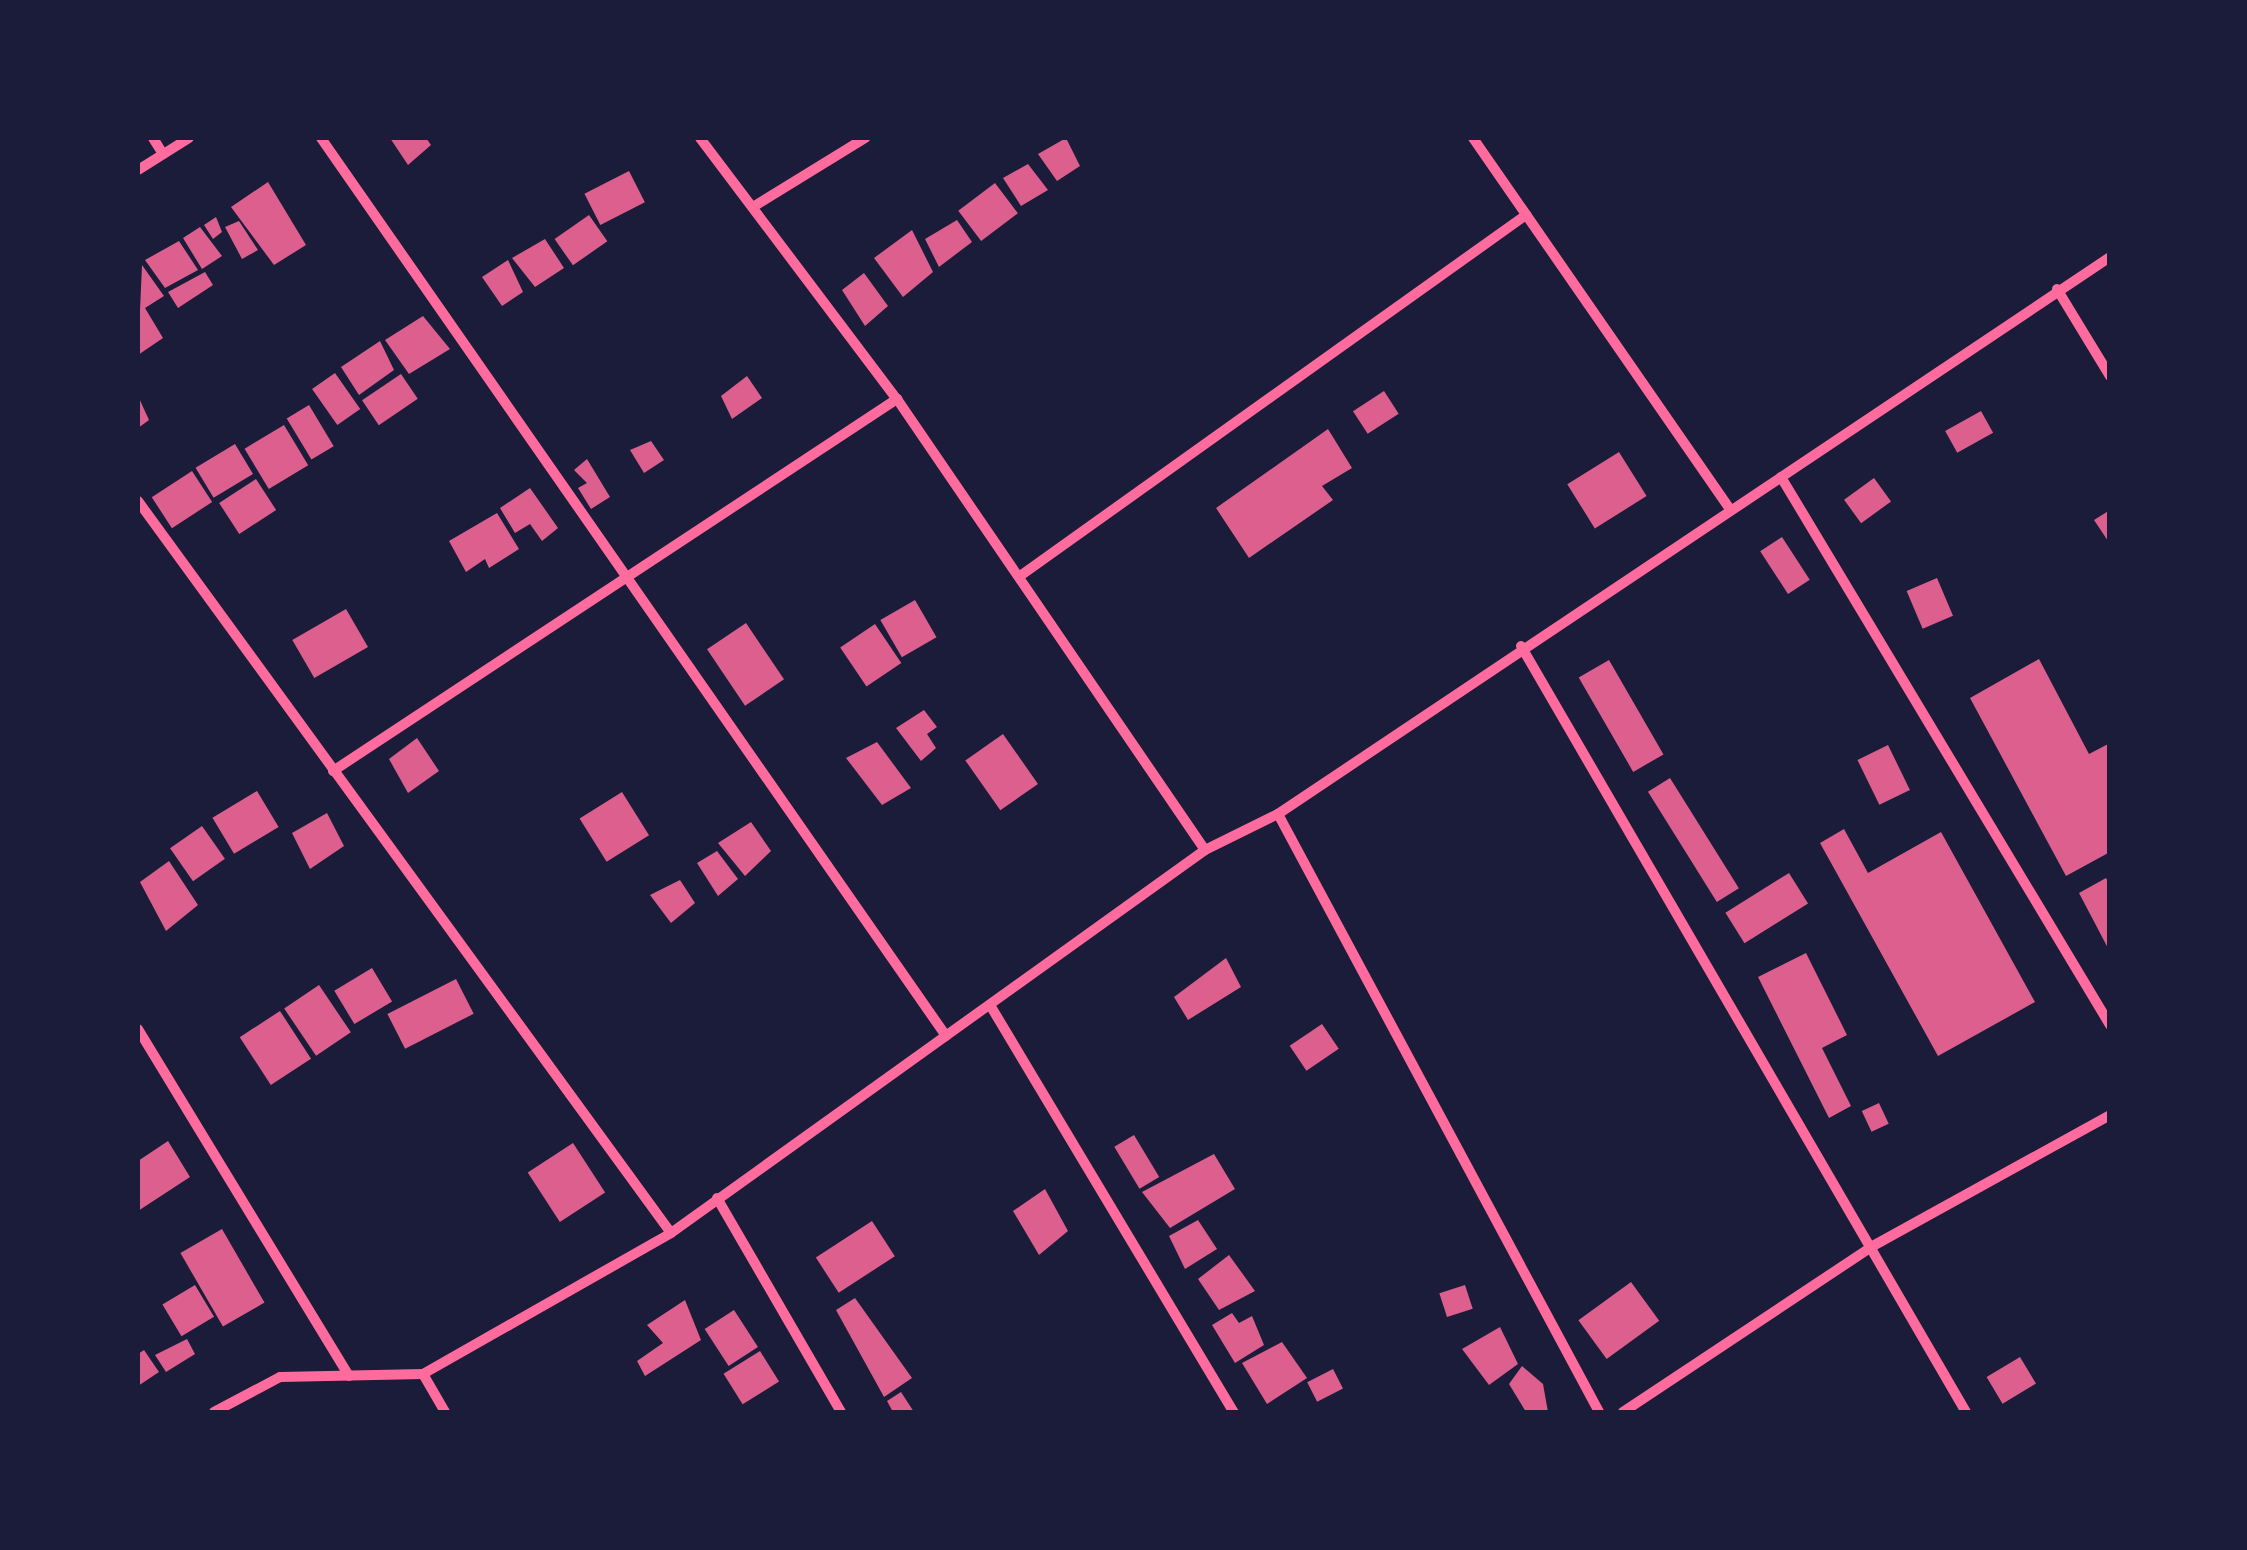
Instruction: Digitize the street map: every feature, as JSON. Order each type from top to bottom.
[{"type":"street","points":[[153,138],[164,154]]},
{"type":"street","points":[[138,170],[189,138]]},
{"type":"street","points":[[321,138],[946,1036]]},
{"type":"street","points":[[700,138],[897,399],[1205,850]]},
{"type":"street","points":[[753,207],[865,138]]},
{"type":"street","points":[[1472,138],[1730,510]]},
{"type":"street","points":[[1020,576],[1526,215]]},
{"type":"street","points":[[214,1412],[280,1377],[422,1374],[671,1233],[1205,850],[1278,814],[1521,646],[2110,256]]},
{"type":"street","points":[[2057,289],[2110,376]]},
{"type":"street","points":[[333,771],[629,580],[897,399]]},
{"type":"street","points":[[1780,477],[2110,1026]]},
{"type":"street","points":[[138,501],[671,1233]]},
{"type":"street","points":[[1521,646],[1966,1412]]},
{"type":"street","points":[[1278,814],[1600,1412]]},
{"type":"street","points":[[990,1005],[1234,1412]]},
{"type":"street","points":[[138,1029],[349,1376]]},
{"type":"street","points":[[1623,1412],[1871,1247],[2110,1115]]},
{"type":"street","points":[[717,1198],[841,1412]]},
{"type":"street","points":[[422,1374],[444,1412]]},
{"type":"building","points":[[390,138],[426,138],[431,145],[408,165]]},
{"type":"building","points":[[1066,138],[1080,166],[1057,181],[1038,154]]},
{"type":"building","points":[[1028,164],[1048,190],[1021,206],[1003,178]]},
{"type":"building","points":[[629,171],[645,202],[600,225],[584,194]]},
{"type":"building","points":[[268,182],[306,245],[274,265],[231,207]]},
{"type":"building","points":[[995,183],[1018,213],[981,241],[958,211]]},
{"type":"building","points":[[589,215],[607,241],[573,265],[555,239]]},
{"type":"building","points":[[216,217],[222,232],[213,239],[204,225]]},
{"type":"building","points":[[957,220],[972,242],[939,267],[925,239]]},
{"type":"building","points":[[239,221],[258,250],[242,259],[225,227]]},
{"type":"building","points":[[200,227],[222,256],[202,269],[183,238]]},
{"type":"building","points":[[912,230],[933,272],[903,297],[874,258]]},
{"type":"building","points":[[545,239],[564,268],[535,287],[512,258]]},
{"type":"building","points":[[179,241],[198,270],[165,288],[145,260]]},
{"type":"building","points":[[508,260],[523,292],[502,306],[482,277]]},
{"type":"building","points":[[142,265],[164,296],[145,308],[163,338],[138,355]]},
{"type":"building","points":[[205,272],[213,285],[178,308],[168,292]]},
{"type":"building","points":[[864,273],[888,306],[865,326],[842,290]]},
{"type":"building","points":[[423,316],[450,349],[409,374],[385,340]]},
{"type":"building","points":[[380,341],[394,370],[359,395],[341,367]]},
{"type":"building","points":[[335,373],[360,409],[337,425],[312,389]]},
{"type":"building","points":[[401,374],[418,399],[379,425],[362,400]]},
{"type":"building","points":[[747,376],[762,398],[732,419],[721,396]]},
{"type":"building","points":[[1384,391],[1399,414],[1368,434],[1353,411]]},
{"type":"building","points":[[138,396],[149,420],[138,428]]},
{"type":"building","points":[[309,405],[334,446],[311,460],[287,418]]},
{"type":"building","points":[[1981,411],[1993,433],[1957,453],[1945,431]]},
{"type":"building","points":[[284,425],[308,465],[269,489],[245,449]]},
{"type":"building","points":[[1328,429],[1352,468],[1322,486],[1333,500],[1249,558],[1216,508]]},
{"type":"building","points":[[651,441],[664,460],[644,473],[630,450]]},
{"type":"building","points":[[235,444],[253,474],[214,498],[196,468]]},
{"type":"building","points":[[1619,452],[1647,496],[1595,528],[1567,484]]},
{"type":"building","points":[[587,459],[610,497],[591,509],[578,488],[587,483],[574,470]]},
{"type":"building","points":[[192,471],[212,502],[172,528],[152,497]]},
{"type":"building","points":[[1874,478],[1891,501],[1861,523],[1844,500]]},
{"type":"building","points":[[256,479],[276,510],[239,534],[219,503]]},
{"type":"building","points":[[530,488],[558,528],[542,541],[530,524],[515,533],[500,508]]},
{"type":"building","points":[[2110,510],[2110,544],[2094,520]]},
{"type":"building","points":[[497,513],[519,549],[489,568],[485,559],[466,572],[449,541]]},
{"type":"building","points":[[1782,537],[1810,580],[1788,594],[1760,551]]},
{"type":"building","points":[[1937,578],[1953,616],[1923,629],[1907,591]]},
{"type":"building","points":[[915,600],[936,637],[902,657],[880,620]]},
{"type":"building","points":[[346,609],[368,647],[314,678],[292,640]]},
{"type":"building","points":[[746,623],[784,679],[745,706],[707,649]]},
{"type":"building","points":[[875,624],[901,663],[866,686],[840,647]]},
{"type":"building","points":[[2039,659],[2089,754],[2110,743],[2110,852],[2066,876],[1970,698]]},
{"type":"building","points":[[1609,660],[1664,754],[1633,772],[1579,678]]},
{"type":"building","points":[[924,710],[937,727],[927,734],[936,748],[921,761],[896,728]]},
{"type":"building","points":[[1003,734],[1038,784],[1000,810],[965,760]]},
{"type":"building","points":[[417,738],[439,771],[408,793],[389,759]]},
{"type":"building","points":[[877,742],[911,788],[882,805],[846,758]]},
{"type":"building","points":[[1888,745],[1910,790],[1879,805],[1857,760]]},
{"type":"building","points":[[1670,778],[1739,888],[1717,902],[1648,792]]},
{"type":"building","points":[[257,791],[279,827],[234,854],[212,818]]},
{"type":"building","points":[[622,792],[649,835],[607,862],[580,818]]},
{"type":"building","points":[[327,813],[344,846],[310,869],[292,833]]},
{"type":"building","points":[[751,822],[771,851],[745,876],[718,843]]},
{"type":"building","points":[[202,826],[225,859],[193,881],[170,848]]},
{"type":"building","points":[[1844,829],[1868,873],[1941,832],[2035,1002],[1938,1056],[1820,843]]},
{"type":"building","points":[[717,851],[738,879],[718,896],[697,863]]},
{"type":"building","points":[[169,861],[198,905],[166,931],[140,882]]},
{"type":"building","points":[[1789,873],[1808,904],[1744,943],[1725,913]]},
{"type":"building","points":[[2106,878],[2110,885],[2110,952],[2079,893]]},
{"type":"building","points":[[680,880],[695,903],[671,923],[650,895]]},
{"type":"building","points":[[1806,953],[1847,1035],[1822,1048],[1851,1106],[1829,1118],[1758,977]]},
{"type":"building","points":[[1226,958],[1241,987],[1188,1020],[1174,997]]},
{"type":"building","points":[[372,968],[392,1001],[354,1024],[334,991]]},
{"type":"building","points":[[456,979],[474,1014],[405,1049],[387,1014]]},
{"type":"building","points":[[319,985],[351,1032],[316,1056],[284,1008]]},
{"type":"building","points":[[280,1011],[311,1059],[271,1085],[240,1037]]},
{"type":"building","points":[[1322,1024],[1339,1049],[1306,1071],[1290,1046]]},
{"type":"building","points":[[1879,1103],[1889,1124],[1872,1132],[1862,1111]]},
{"type":"building","points":[[1134,1135],[1159,1177],[1140,1189],[1114,1147]]},
{"type":"building","points":[[168,1141],[190,1177],[138,1211],[138,1161]]},
{"type":"building","points":[[573,1143],[605,1192],[560,1222],[528,1172]]},
{"type":"building","points":[[1214,1154],[1235,1189],[1170,1228],[1142,1192]]},
{"type":"building","points":[[1045,1189],[1068,1231],[1039,1255],[1013,1211]]},
{"type":"building","points":[[1198,1220],[1217,1249],[1185,1269],[1169,1236]]},
{"type":"building","points":[[872,1221],[895,1256],[839,1293],[816,1257]]},
{"type":"building","points":[[222,1229],[264,1303],[223,1327],[180,1253]]},
{"type":"building","points":[[1229,1255],[1255,1291],[1219,1310],[1198,1279]]},
{"type":"building","points":[[1631,1282],[1659,1321],[1607,1359],[1578,1320]]},
{"type":"building","points":[[195,1285],[214,1317],[181,1336],[162,1305]]},
{"type":"building","points":[[1465,1285],[1473,1309],[1447,1317],[1439,1293]]},
{"type":"building","points":[[855,1298],[912,1378],[884,1397],[836,1310]]},
{"type":"building","points":[[685,1300],[701,1340],[645,1376],[637,1361],[663,1343],[647,1325]]},
{"type":"building","points":[[734,1310],[758,1347],[729,1366],[705,1329]]},
{"type":"building","points":[[1232,1313],[1239,1323],[1252,1316],[1264,1345],[1235,1363],[1212,1325]]},
{"type":"building","points":[[1500,1327],[1518,1364],[1489,1385],[1462,1349]]},
{"type":"building","points":[[187,1339],[195,1354],[166,1372],[155,1355]]},
{"type":"building","points":[[1282,1342],[1307,1378],[1267,1404],[1242,1363]]},
{"type":"building","points":[[144,1350],[159,1372],[138,1386],[138,1354]]},
{"type":"building","points":[[760,1351],[779,1382],[743,1404],[724,1374]]},
{"type":"building","points":[[2020,1357],[2036,1384],[2003,1404],[1987,1377]]},
{"type":"building","points":[[1522,1366],[1543,1384],[1548,1412],[1526,1412],[1509,1384]]},
{"type":"building","points":[[1333,1369],[1343,1389],[1317,1402],[1307,1382]]},
{"type":"building","points":[[901,1392],[914,1412],[893,1412],[887,1401]]}]
